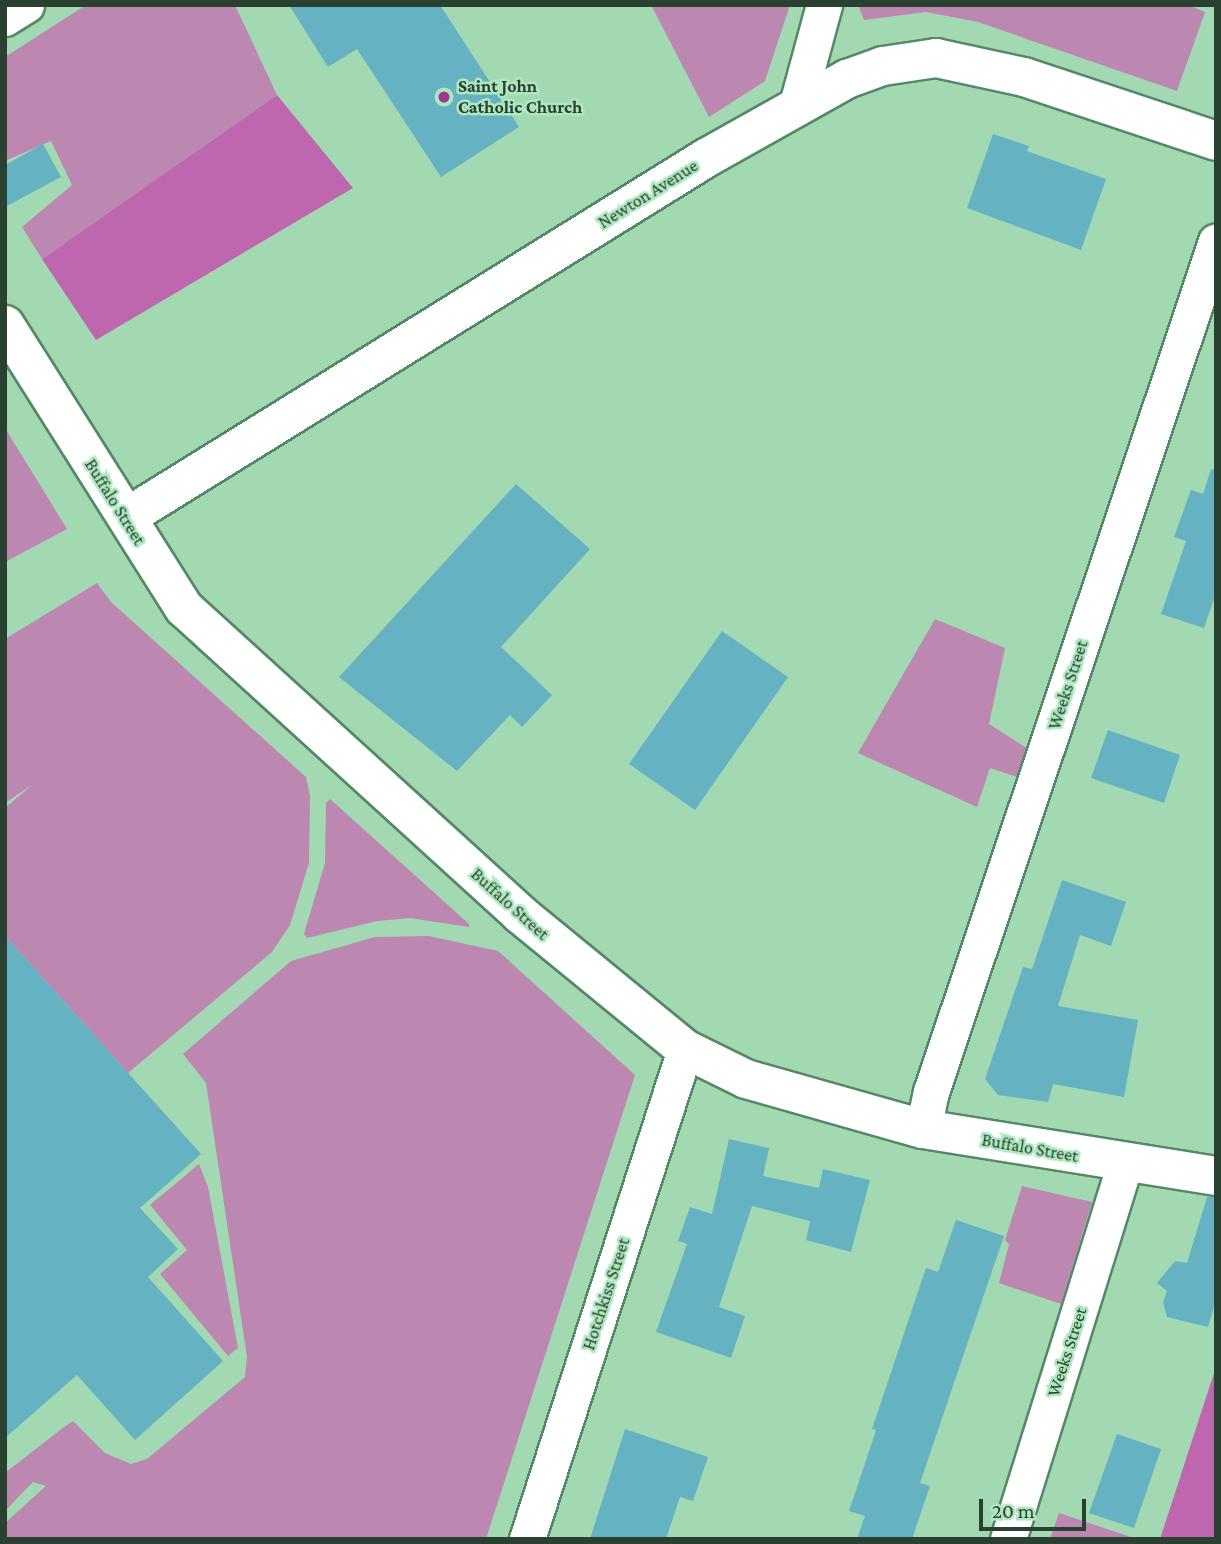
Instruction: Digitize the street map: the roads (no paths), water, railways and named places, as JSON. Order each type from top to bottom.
[{"type":"street","points":[[5,18],[26,5]]},
{"type":"street","points":[[796,108],[824,5]]},
{"type":"street","name":"Newton Avenue","points":[[127,517],[706,158],[847,79],[883,66],[936,58],[1024,77],[1213,132]]},
{"type":"street","name":"Weeks Street","points":[[923,1129],[931,1092],[1216,241]]},
{"type":"street","name":"Buffalo Street","points":[[5,325],[184,608],[520,914],[685,1049],[746,1079],[923,1129],[1125,1164],[1216,1176]]},
{"type":"street","name":"Hotchkiss Street","points":[[527,1539],[685,1049]]},
{"type":"street","name":"Weeks Street","points":[[1008,1539],[1125,1164]]},
{"type":"place","name":"Saint John Catholic Church","points":[[444,97]]}]
